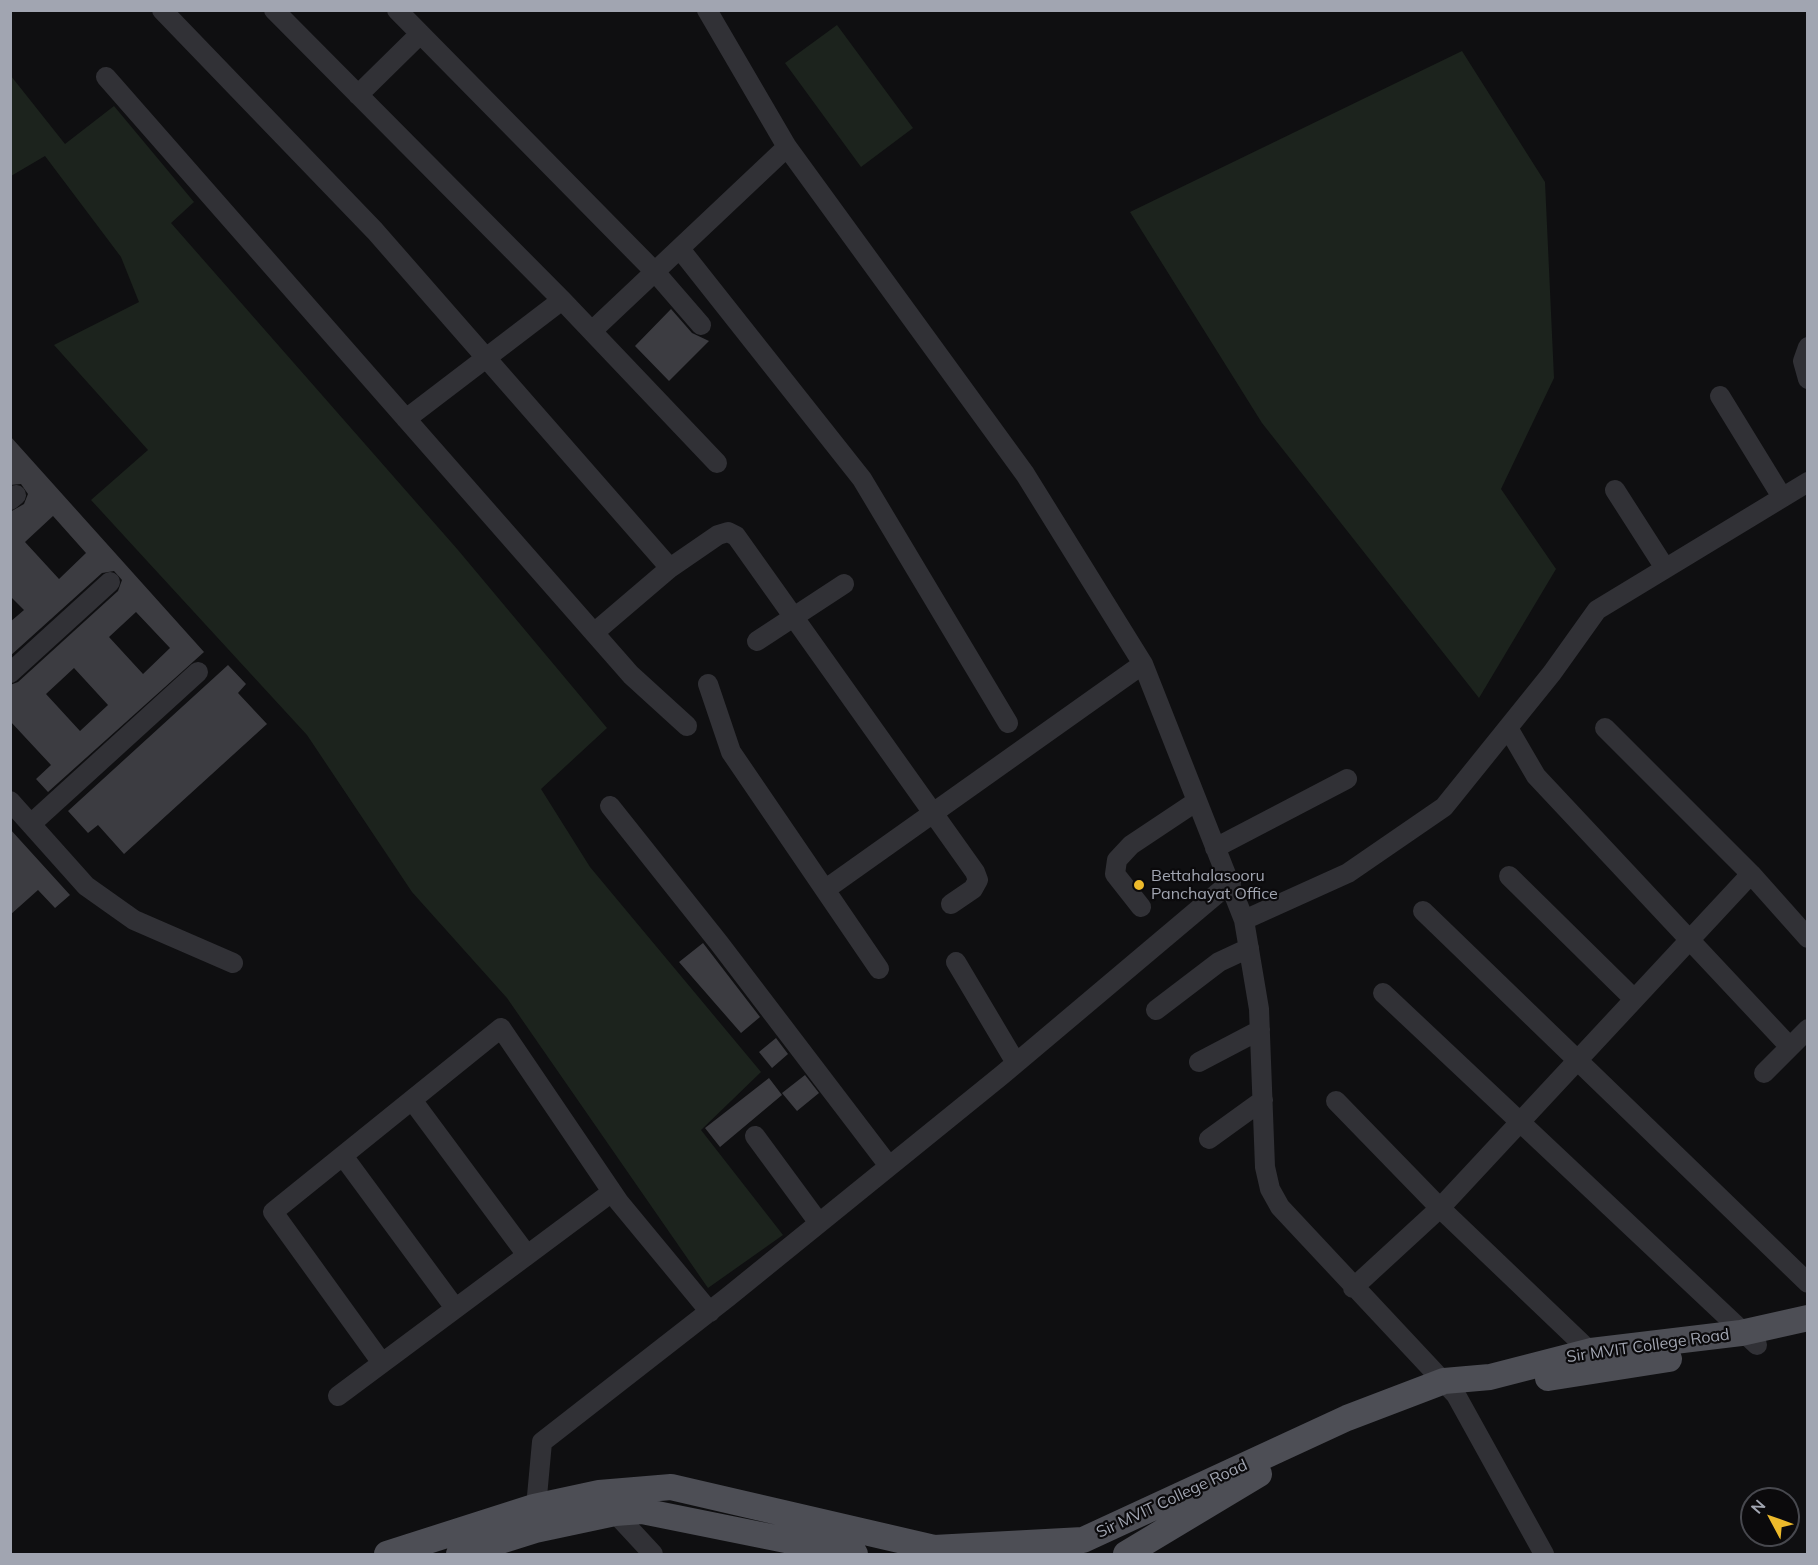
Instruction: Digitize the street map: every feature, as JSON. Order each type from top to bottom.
[{"type":"main road","name":"Sir MVIT College Road","points":[[1750,1339],[1808,1318]]},
{"type":"main road","name":"Sir MVIT College Road","points":[[459,1554],[535,1518],[599,1493],[671,1487],[934,1548],[1083,1540],[1347,1418],[1449,1389],[1598,1360],[1808,1332]]},
{"type":"main road","name":"Sir MVIT College Road","points":[[1126,1554],[1293,1454],[1449,1389]]},
{"type":"main road","name":"Sir MVIT College Road","points":[[387,1554],[535,1518],[642,1511],[855,1554]]},
{"type":"street","points":[[162,10],[375,231],[670,568]]},
{"type":"street","points":[[274,10],[562,300],[717,464]]},
{"type":"street","points":[[397,10],[656,273],[701,325]]},
{"type":"street","points":[[707,10],[787,147],[1024,474],[1143,664],[1245,920],[1260,1030],[1266,1167],[1270,1189],[1280,1208],[1449,1389],[1544,1554]]},
{"type":"street","points":[[358,95],[420,34]]},
{"type":"street","points":[[106,77],[631,675],[687,726]]},
{"type":"street","points":[[592,331],[787,147]]},
{"type":"street","points":[[680,249],[862,479],[1008,723]]},
{"type":"street","points":[[406,419],[562,300]]},
{"type":"street","points":[[1808,346],[1803,361],[1808,379]]},
{"type":"street","points":[[1720,396],[1782,497]]},
{"type":"street","points":[[1245,920],[1348,873],[1444,807],[1508,728],[1597,610],[1808,482]]},
{"type":"street","points":[[1615,490],[1665,568]]},
{"type":"street","points":[[595,632],[670,568],[718,535],[728,532],[736,536],[795,616],[978,880],[973,889],[951,904]]},
{"type":"street","points":[[10,673],[110,582]]},
{"type":"street","points":[[757,641],[844,584]]},
{"type":"street","points":[[826,889],[1143,664]]},
{"type":"street","points":[[31,824],[198,672]]},
{"type":"street","points":[[708,684],[731,752],[879,969]]},
{"type":"street","points":[[1508,728],[1536,777],[1790,1047]]},
{"type":"street","points":[[1605,728],[1752,874],[1808,938]]},
{"type":"street","points":[[1215,848],[1347,779]]},
{"type":"street","points":[[10,801],[86,885],[134,920],[233,963]]},
{"type":"street","points":[[1141,907],[1115,874],[1114,868],[1117,860],[1131,845],[1197,801]]},
{"type":"street","points":[[610,806],[719,943],[889,1166]]},
{"type":"street","points":[[1353,1288],[1440,1208],[1752,874]]},
{"type":"street","points":[[1509,876],[1634,999]]},
{"type":"street","points":[[535,1518],[542,1442],[710,1311],[1016,1063],[1231,882]]},
{"type":"street","points":[[1424,911],[1808,1283]]},
{"type":"street","points":[[1156,1010],[1219,962],[1249,948]]},
{"type":"street","points":[[956,962],[1016,1063]]},
{"type":"street","points":[[1383,993],[1750,1339]]},
{"type":"street","points":[[382,1363],[273,1212],[501,1028],[612,1192],[710,1311]]},
{"type":"street","points":[[1764,1073],[1808,1029]]},
{"type":"street","points":[[1199,1062],[1260,1030]]},
{"type":"street","points":[[412,1100],[527,1255]]},
{"type":"street","points":[[1209,1139],[1263,1100]]},
{"type":"street","points":[[1336,1101],[1440,1208],[1598,1360]]},
{"type":"street","points":[[755,1136],[819,1223]]},
{"type":"street","points":[[343,1156],[455,1308]]},
{"type":"street","points":[[338,1396],[612,1192]]},
{"type":"street","points":[[615,1513],[653,1554]]},
{"type":"shaded area","points":[[837,25],[913,128],[861,167],[785,63]]},
{"type":"shaded area","points":[[1462,51],[1545,182],[1554,378],[1501,489],[1556,569],[1479,698],[1262,423],[1130,212]]},
{"type":"shaded area","points":[[11,76],[65,144],[114,106],[194,202],[171,223],[458,550],[607,728],[541,789],[590,867],[761,1072],[701,1130],[783,1235],[708,1288],[507,998],[412,892],[307,735],[91,500],[148,450],[54,345],[139,302],[121,257],[45,156],[11,176]]},
{"type":"building","points":[[671,309],[692,333],[709,341],[669,381],[635,346]]},
{"type":"building","points":[[10,436],[204,652],[48,792],[36,779],[51,765],[10,721],[10,685],[18,682],[118,591],[122,580],[114,571],[102,573],[10,656],[10,622],[24,610],[10,596],[10,512],[24,504],[28,494],[21,484],[10,485]],"holes":[[[53,516],[86,553],[59,579],[25,542]],[[136,612],[170,648],[143,674],[109,637]],[[74,668],[108,705],[80,731],[46,694]]]},
{"type":"building","points":[[228,665],[246,684],[238,693],[267,724],[124,854],[98,825],[88,833],[68,811]]},
{"type":"building","points":[[10,829],[70,895],[55,908],[38,890],[10,915]]},
{"type":"building","points":[[703,943],[760,1017],[741,1033],[679,962]]},
{"type":"building","points":[[776,1038],[788,1054],[772,1068],[759,1052]]},
{"type":"building","points":[[805,1075],[819,1093],[797,1111],[782,1093]]},
{"type":"building","points":[[769,1078],[782,1095],[720,1147],[705,1128]]},
{"type":"place","name":"Bettahalasooru Panchayat Office","points":[[1139,885]]}]
